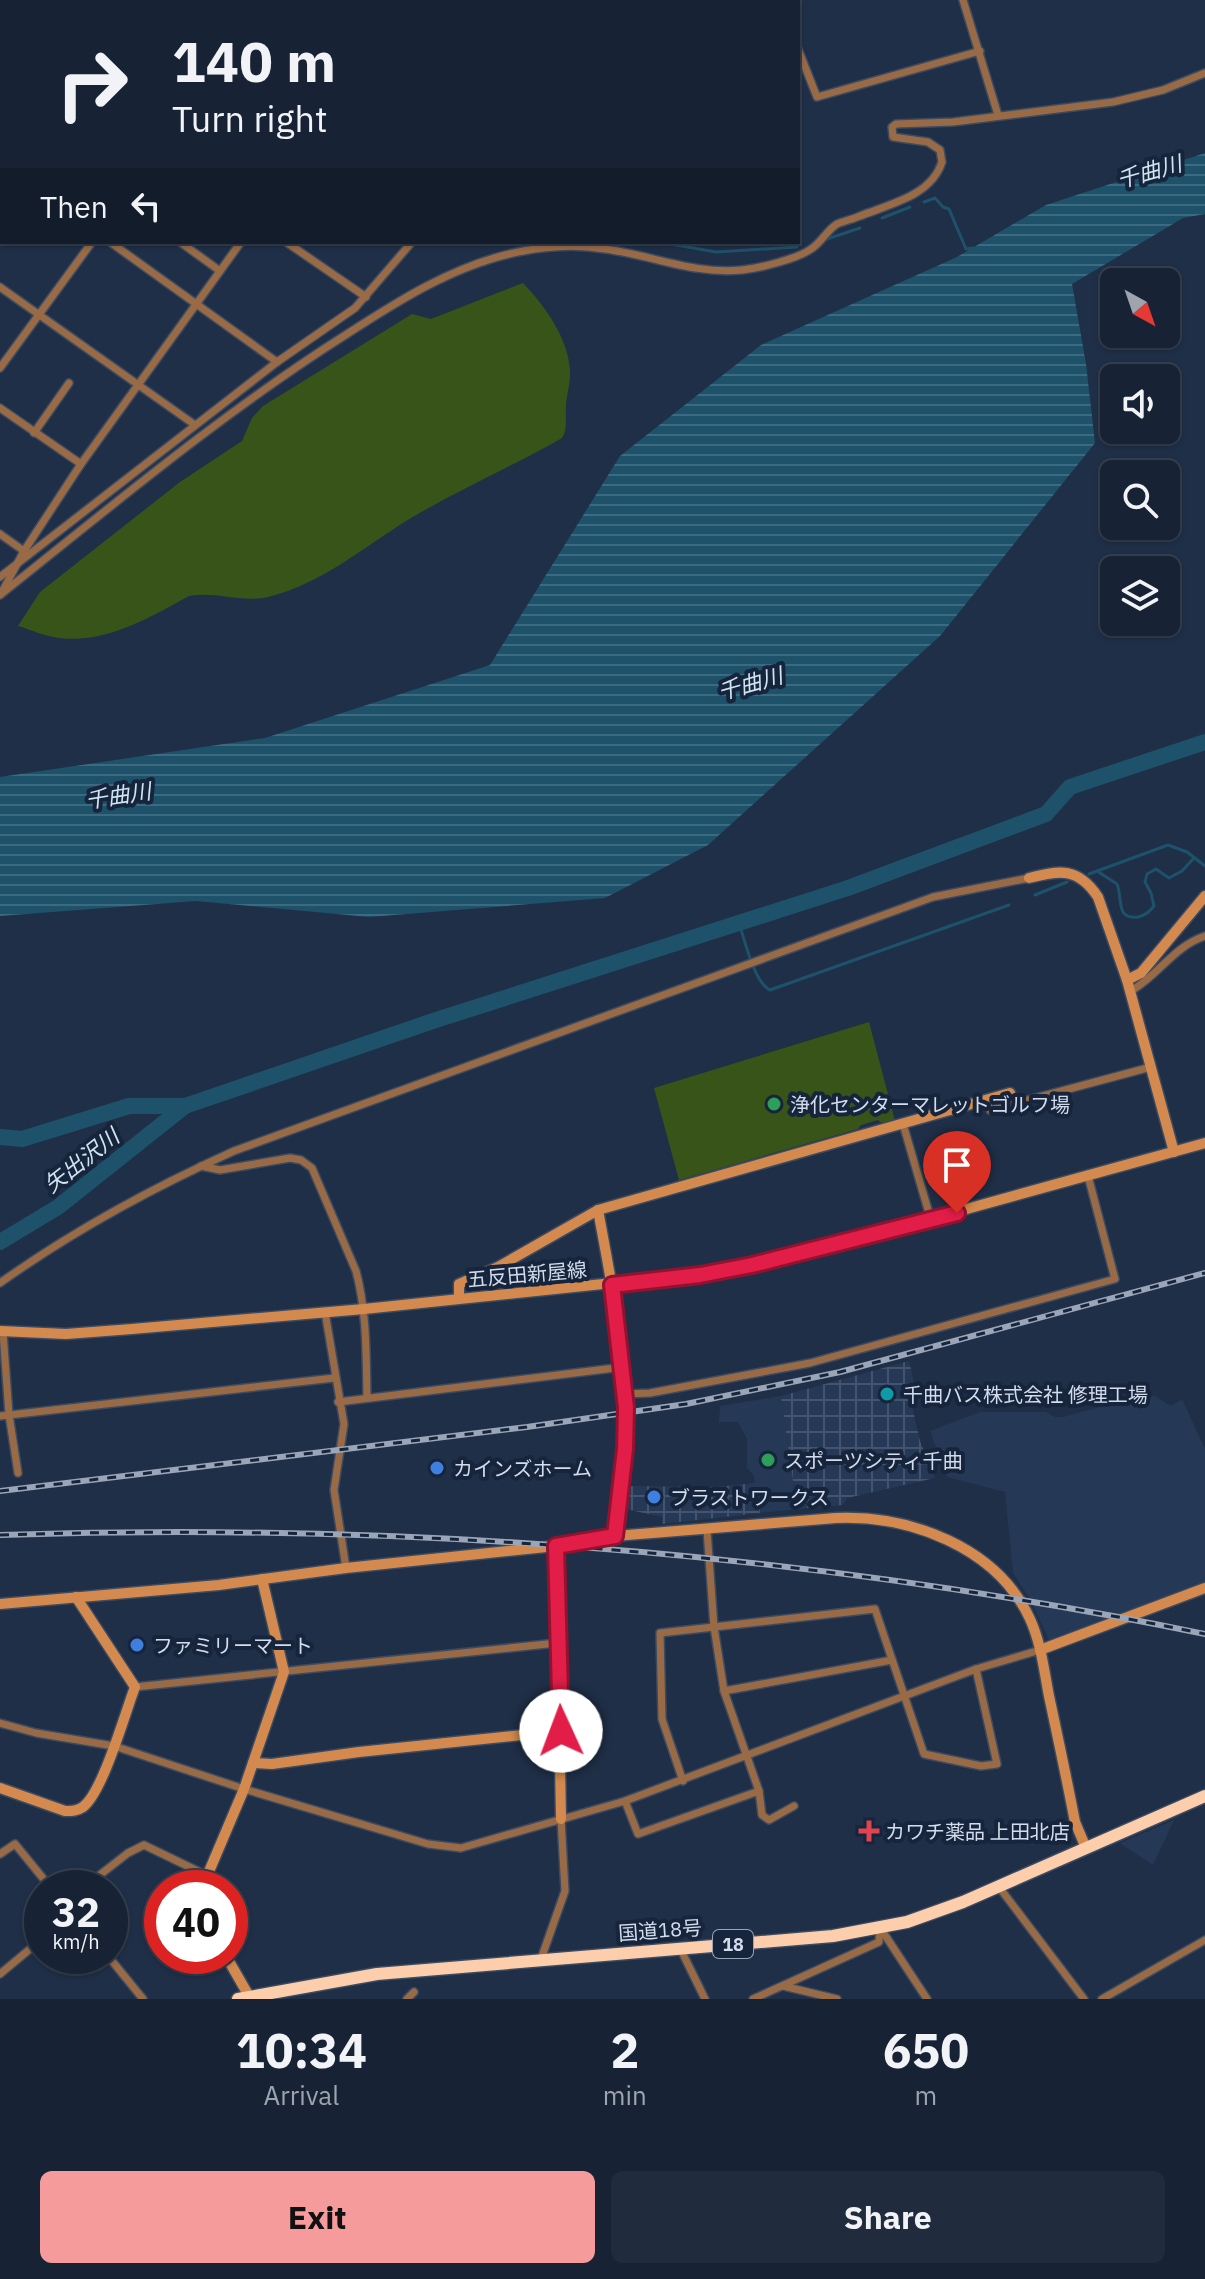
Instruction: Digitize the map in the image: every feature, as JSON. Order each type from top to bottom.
[{"type":"highway","name":"国道18号","points":[[246,1998],[377,1974],[818,1938],[880,1928],[932,1914],[999,1887],[1205,1796]]},
{"type":"street","points":[[963,0],[998,115]]},
{"type":"street","points":[[800,54],[817,97],[980,51]]},
{"type":"street","points":[[1,595],[176,456],[287,373],[379,314],[453,273],[499,257],[546,248],[605,248],[716,270],[742,270],[764,265],[807,252],[836,225],[906,198],[929,184],[942,162],[940,150],[928,142],[893,137],[892,127],[912,122],[953,122],[1127,100],[1205,73]]},
{"type":"street","points":[[0,368],[91,244]]},
{"type":"street","points":[[113,244],[277,362]]},
{"type":"street","points":[[183,244],[220,271]]},
{"type":"street","points":[[1,595],[24,551],[81,464],[240,244]]},
{"type":"street","points":[[289,244],[366,297]]},
{"type":"street","points":[[0,577],[277,362],[355,308],[410,244]]},
{"type":"street","points":[[0,287],[195,425]]},
{"type":"street","points":[[34,433],[69,383]]},
{"type":"street","points":[[0,408],[81,464]]},
{"type":"street","points":[[0,534],[24,551]]},
{"type":"street","points":[[0,1283],[115,1211],[234,1151],[933,897],[1064,872],[1076,875],[1091,886],[1101,905],[1128,986],[1174,1152]]},
{"type":"street","points":[[1128,986],[1205,896]]},
{"type":"street","points":[[1128,986],[1143,985],[1183,947],[1205,936]]},
{"type":"street","points":[[986,1099],[990,1110],[1151,1067]]},
{"type":"street","points":[[459,1298],[459,1284],[498,1267],[598,1210],[1010,1093]]},
{"type":"street","points":[[903,1124],[931,1220]]},
{"type":"street","name":"五反田新屋線","points":[[1,1331],[80,1333],[612,1285],[729,1270],[796,1256],[931,1220],[1205,1143]]},
{"type":"street","points":[[201,1166],[220,1170],[290,1158],[312,1168],[356,1271],[364,1309],[367,1397]]},
{"type":"street","points":[[625,1394],[650,1393],[810,1363],[1115,1279],[1088,1176]]},
{"type":"street","points":[[598,1210],[612,1285],[625,1394],[625,1449],[615,1536]]},
{"type":"street","points":[[325,1312],[344,1424],[334,1490],[346,1568]]},
{"type":"street","points":[[1,1331],[18,1473]]},
{"type":"street","points":[[338,1402],[623,1367]]},
{"type":"street","points":[[0,1416],[334,1378]]},
{"type":"street","points":[[0,1604],[262,1579],[556,1546],[615,1536],[855,1517],[892,1521],[932,1533],[960,1546],[999,1576],[1029,1617],[1040,1650],[1075,1822],[1086,1848]]},
{"type":"street","points":[[707,1530],[714,1627],[724,1691],[759,1791],[762,1815],[769,1820],[794,1806]]},
{"type":"street","points":[[541,1959],[565,1891],[556,1546]]},
{"type":"street","points":[[208,1870],[244,1789],[284,1672],[262,1579]]},
{"type":"street","points":[[0,1723],[36,1733],[114,1746],[244,1789],[448,1848],[461,1848],[683,1781],[976,1669],[1040,1650],[1205,1588]]},
{"type":"street","points":[[76,1597],[135,1687]]},
{"type":"street","points":[[683,1781],[662,1719],[660,1633],[875,1609],[924,1754],[981,1766],[997,1764],[976,1669]]},
{"type":"street","points":[[135,1687],[557,1643]]},
{"type":"street","points":[[724,1691],[892,1660]]},
{"type":"street","points":[[0,1788],[65,1811],[75,1811],[84,1806],[95,1792],[135,1687]]},
{"type":"street","points":[[253,1763],[272,1764],[561,1731]]},
{"type":"street","points":[[625,1801],[638,1834],[759,1791]]},
{"type":"street","points":[[0,1854],[15,1844],[36,1870]]},
{"type":"street","points":[[106,1870],[144,1845],[196,1870]]},
{"type":"street","points":[[999,1887],[1084,1999]]},
{"type":"street","points":[[753,1999],[879,1942],[880,1928]]},
{"type":"street","points":[[880,1928],[927,1999]]},
{"type":"street","points":[[1102,1999],[1205,1940]]},
{"type":"street","points":[[680,1948],[705,1999]]},
{"type":"street","points":[[0,1974],[24,1954]]},
{"type":"street","points":[[123,1974],[143,1999]]},
{"type":"street","points":[[235,1974],[246,1998]]},
{"type":"street","points":[[783,1986],[837,1999]]},
{"type":"street","points":[[407,1999],[414,1992]]},
{"type":"shaded area","points":[[909,1361],[914,1383],[912,1406],[920,1441],[935,1478],[847,1498],[843,1505],[797,1509],[781,1396]]},
{"type":"shaded area","name":"スポーツシティ千曲","points":[[781,1396],[797,1509],[760,1513],[754,1476],[747,1468],[747,1439],[738,1422],[719,1422],[720,1406]]},
{"type":"shaded area","points":[[1140,1396],[1155,1396],[1171,1406],[1182,1399],[1205,1449],[1205,1583],[1049,1640],[1031,1601],[1013,1573],[1005,1492],[947,1477],[930,1431],[980,1412],[1046,1412],[1063,1417]]},
{"type":"shaded area","points":[[755,1483],[760,1513],[662,1524],[662,1517],[621,1508],[625,1486],[716,1487]]},
{"type":"shaded area","points":[[1174,1820],[1153,1865],[1120,1843]]},
{"type":"green space","points":[[523,283],[554,323],[565,346],[570,380],[566,427],[562,438],[430,507],[325,574],[288,591],[258,598],[189,596],[127,627],[94,637],[55,637],[18,626],[40,592],[180,482],[242,441],[252,418],[263,406],[412,314],[431,319]]},
{"type":"green space","name":"浄化センターマレットゴルフ場","points":[[869,1022],[895,1121],[883,1124],[878,1120],[861,1125],[858,1129],[679,1180],[654,1088]]},
{"type":"water","points":[[1205,153],[1205,214],[1183,218],[1072,284],[1086,364],[1095,443],[940,636],[708,845],[605,898],[369,917],[196,901],[0,916],[0,777],[265,738],[490,665],[620,456],[761,345],[957,257],[1046,205]]},
{"type":"waterway","points":[[924,202],[935,198],[949,209],[966,249],[973,248]]},
{"type":"waterway","points":[[882,218],[910,207]]},
{"type":"waterway","points":[[827,239],[860,228]]},
{"type":"waterway","points":[[670,244],[716,252],[797,247]]},
{"type":"waterway","name":"千曲川","points":[[0,1137],[22,1139],[129,1106],[185,1106],[436,1020],[848,888],[1046,814],[1070,787],[1205,742]]},
{"type":"waterway","points":[[1089,874],[1168,845],[1187,852],[1205,866]]},
{"type":"waterway","points":[[1097,871],[1117,884],[1123,912],[1138,917],[1154,906],[1145,882],[1147,874],[1156,869],[1169,878],[1182,871],[1194,858]]},
{"type":"waterway","points":[[1035,895],[1067,882]]},
{"type":"waterway","points":[[739,923],[759,979],[770,990],[1009,905]]},
{"type":"waterway","name":"矢出沢川","points":[[0,1242],[58,1207],[185,1106]]},
{"type":"railway","points":[[0,1491],[527,1427],[686,1404],[840,1372],[1205,1273]]},
{"type":"railway","points":[[0,1535],[151,1532],[303,1534],[454,1539],[606,1549],[907,1583],[1056,1606],[1205,1634]]},
{"type":"place","name":"浄化センターマレットゴルフ場","points":[[774,1104]]},
{"type":"place","name":"千曲バス株式会社 修理工場","points":[[887,1394]]},
{"type":"place","name":"スポーツシティ千曲","points":[[768,1460]]},
{"type":"place","name":"カインズホーム","points":[[437,1468]]},
{"type":"place","name":"ブラストワークス","points":[[654,1497]]},
{"type":"place","name":"ファミリーマート","points":[[137,1645]]},
{"type":"place","name":"カワチ薬品 上田北店","points":[[869,1831]]},
{"type":"route","points":[[561,1731],[556,1546],[615,1536],[625,1449],[623,1367],[612,1285],[700,1275],[752,1265],[957,1213]]}]
